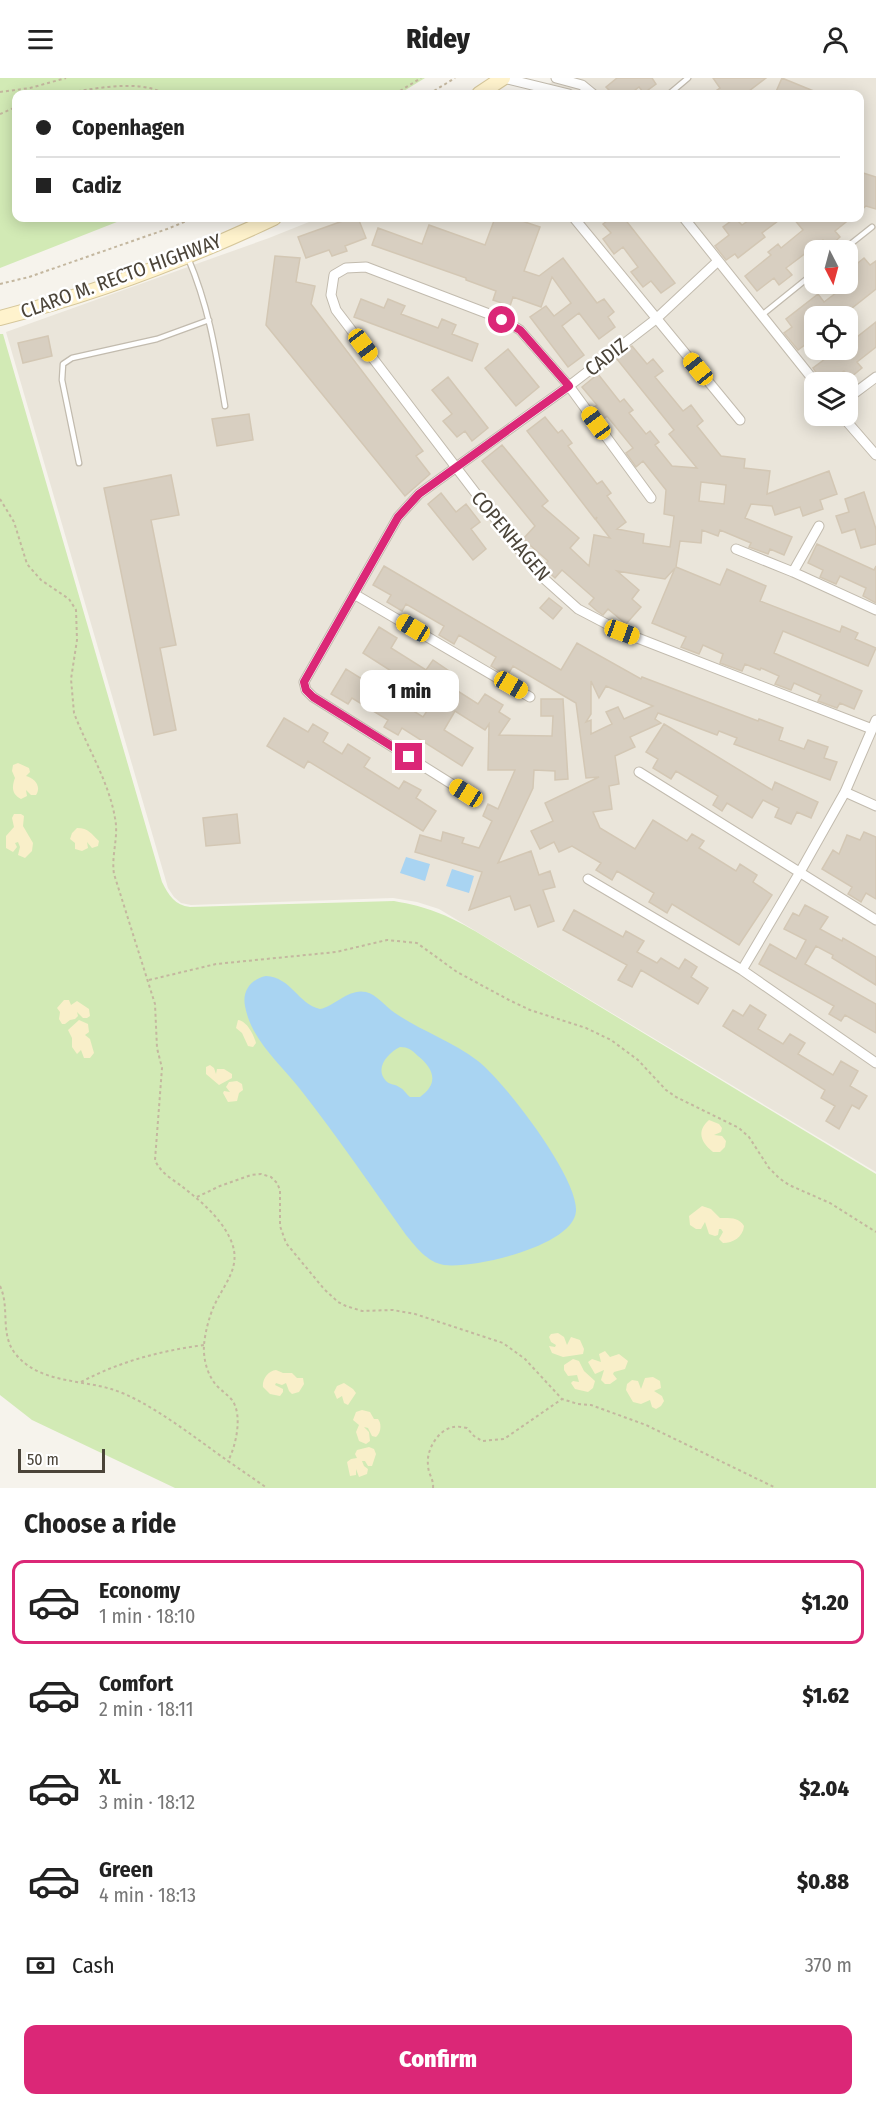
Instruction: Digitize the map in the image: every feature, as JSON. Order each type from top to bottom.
[{"type":"main road","points":[[485,90],[503,78]]},
{"type":"main road","name":"CLARO M. RECTO HIGHWAY","points":[[0,318],[75,296],[187,255],[265,222]]},
{"type":"street","points":[[503,78],[552,90]]},
{"type":"street","points":[[556,78],[582,85],[588,90]]},
{"type":"street","points":[[577,222],[740,420]]},
{"type":"street","points":[[690,222],[718,261],[807,372]]},
{"type":"street","name":"CADIZ","points":[[466,793],[313,697],[306,690],[304,682],[398,517],[419,494],[569,386],[656,319],[718,261]]},
{"type":"street","name":"COPENHAGEN","points":[[569,386],[520,330],[502,320],[366,267],[345,268],[334,275],[331,295],[336,310],[540,575],[578,609],[622,632],[874,725]]},
{"type":"street","points":[[858,390],[876,377]]},
{"type":"street","points":[[569,386],[651,498]]},
{"type":"street","points":[[851,426],[876,455]]},
{"type":"street","points":[[793,572],[819,525]]},
{"type":"street","points":[[736,549],[876,610]]},
{"type":"street","points":[[354,594],[530,697]]},
{"type":"street","points":[[742,970],[845,792],[874,725]]},
{"type":"street","points":[[639,772],[876,920]]},
{"type":"street","points":[[845,792],[876,806]]},
{"type":"street","points":[[588,879],[742,970],[876,1063]]},
{"type":"lane","points":[[674,90],[688,78]]},
{"type":"lane","points":[[856,240],[872,227]]},
{"type":"lane","points":[[187,255],[202,292],[225,406]]},
{"type":"lane","points":[[762,315],[804,281]]},
{"type":"lane","points":[[80,463],[62,381],[63,364],[72,358],[174,334],[209,320]]},
{"type":"path","points":[[15,90],[66,78]]},
{"type":"path","points":[[402,90],[421,78]]},
{"type":"path","points":[[436,90],[455,78]]},
{"type":"path","points":[[95,90],[130,86],[151,90]]},
{"type":"path","points":[[0,284],[29,277],[184,222]]},
{"type":"path","points":[[0,499],[14,522],[27,564],[35,575],[69,599],[76,610],[77,634],[71,679],[74,713],[103,780],[115,817],[114,874],[155,1004],[157,1048],[162,1068],[155,1160],[162,1171],[209,1209],[227,1233],[232,1244],[235,1258],[232,1275],[214,1307],[204,1345],[205,1358],[211,1377],[216,1386],[232,1399],[235,1406],[236,1444],[228,1461]]},
{"type":"path","points":[[149,980],[216,964],[336,952],[387,940],[417,944],[456,972],[509,1000],[530,1010],[586,1028],[611,1040],[638,1060],[666,1090],[676,1097],[740,1128],[779,1178],[789,1185],[830,1203],[876,1232]]},
{"type":"path","points":[[196,1197],[251,1175],[261,1174],[271,1177],[280,1190],[280,1226],[286,1243],[338,1302],[362,1311],[393,1310],[409,1313],[503,1343],[525,1359],[562,1399],[591,1405],[635,1420],[776,1488]]},
{"type":"path","points":[[0,1286],[4,1299],[5,1331],[8,1342],[15,1354],[38,1372],[111,1389],[131,1397],[267,1488]]},
{"type":"path","points":[[81,1382],[114,1366],[141,1357],[204,1345]]},
{"type":"path","points":[[433,1488],[434,1481],[428,1467],[428,1458],[434,1441],[443,1431],[454,1426],[467,1428],[482,1442],[504,1439],[562,1399]]},
{"type":"shaded area","points":[[560,78],[876,78],[876,1172],[439,909],[393,898],[191,905],[181,903],[174,897],[168,888],[6,332],[309,222],[864,222],[864,90],[536,90]]},
{"type":"green space","points":[[0,78],[425,78],[406,90],[12,90],[12,222],[117,222],[0,268]]},
{"type":"green space","points":[[0,334],[3,334],[162,882],[170,896],[176,902],[190,907],[394,901],[436,912],[475,931],[876,1174],[876,1488],[175,1488],[32,1420],[0,1395]]},
{"type":"sand","points":[[18,763],[29,768],[30,772],[26,776],[36,783],[38,792],[36,795],[31,795],[26,790],[27,796],[21,799],[14,792],[15,778],[12,771],[13,765]]},
{"type":"sand","points":[[14,814],[24,816],[23,826],[33,843],[32,851],[25,858],[18,855],[20,847],[18,842],[15,843],[17,847],[13,852],[6,848],[6,836],[14,827],[12,818]]},
{"type":"sand","points":[[77,828],[90,832],[99,841],[98,846],[92,848],[87,842],[88,848],[82,851],[75,849],[75,843],[70,839]]},
{"type":"sand","points":[[64,1000],[69,1000],[71,1005],[77,1001],[89,1009],[90,1016],[83,1018],[77,1012],[78,1016],[75,1019],[62,1024],[57,1008]]},
{"type":"sand","points":[[79,1020],[88,1024],[89,1032],[85,1035],[90,1039],[94,1053],[90,1058],[84,1058],[81,1050],[77,1054],[72,1047],[72,1038],[68,1030]]},
{"type":"sand","points":[[238,1020],[252,1032],[256,1043],[253,1047],[248,1046],[242,1033],[236,1028]]},
{"type":"sand","points":[[210,1065],[216,1074],[217,1069],[224,1069],[232,1074],[232,1078],[219,1085],[206,1074],[206,1067]]},
{"type":"sand","points":[[237,1081],[242,1084],[243,1090],[239,1093],[237,1101],[228,1102],[223,1093],[224,1091],[230,1092],[226,1087],[229,1082]]},
{"type":"sand","points":[[709,1120],[719,1124],[722,1128],[721,1132],[714,1135],[722,1136],[726,1141],[725,1147],[720,1152],[713,1152],[703,1141],[702,1128]]},
{"type":"sand","points":[[702,1206],[711,1209],[720,1218],[739,1221],[744,1226],[740,1236],[734,1241],[723,1243],[719,1239],[723,1232],[721,1229],[715,1236],[709,1234],[705,1222],[701,1229],[690,1225],[689,1216]]},
{"type":"sand","points":[[558,1333],[564,1337],[567,1345],[571,1337],[580,1340],[584,1349],[583,1354],[563,1357],[552,1353],[549,1346],[555,1347],[556,1345],[549,1337],[551,1334]]},
{"type":"sand","points":[[605,1351],[610,1357],[619,1354],[628,1361],[625,1369],[614,1372],[617,1379],[610,1384],[605,1384],[601,1380],[604,1370],[595,1374],[588,1362],[592,1359],[601,1362],[599,1354]]},
{"type":"sand","points":[[573,1359],[579,1361],[584,1371],[595,1381],[593,1388],[588,1392],[575,1389],[571,1383],[579,1382],[577,1375],[568,1376],[564,1370],[564,1365]]},
{"type":"sand","points":[[276,1370],[303,1378],[304,1384],[299,1392],[292,1394],[286,1383],[282,1385],[276,1383],[275,1385],[283,1389],[283,1392],[280,1396],[270,1394],[263,1387],[263,1381],[268,1374]]},
{"type":"sand","points":[[653,1377],[660,1381],[661,1388],[654,1391],[662,1396],[664,1401],[656,1409],[652,1407],[650,1400],[641,1404],[633,1402],[626,1390],[627,1384],[632,1380],[638,1381],[641,1389],[645,1378]]},
{"type":"sand","points":[[344,1383],[356,1393],[348,1405],[344,1403],[342,1396],[337,1399],[334,1392],[337,1386]]},
{"type":"sand","points":[[362,1410],[370,1412],[374,1419],[378,1419],[380,1426],[376,1437],[364,1427],[369,1432],[370,1441],[366,1444],[359,1441],[356,1432],[359,1425],[353,1420],[356,1412]]},
{"type":"sand","points":[[369,1447],[374,1449],[376,1454],[372,1466],[362,1461],[368,1469],[367,1474],[359,1477],[356,1469],[356,1475],[350,1476],[347,1462],[357,1458],[355,1454],[357,1450]]},
{"type":"water","points":[[406,857],[430,864],[425,881],[400,873]]},
{"type":"water","points":[[452,869],[474,876],[469,893],[446,886]]},
{"type":"water","points":[[266,976],[282,981],[306,1002],[320,1009],[360,991],[370,993],[395,1013],[478,1061],[505,1088],[553,1154],[573,1196],[576,1211],[571,1224],[559,1235],[541,1245],[498,1259],[444,1265],[427,1257],[406,1235],[327,1125],[253,1030],[244,1001],[249,986]],"holes":[[[400,1047],[414,1052],[430,1071],[432,1081],[420,1097],[410,1097],[383,1076],[381,1071],[384,1061]]]},
{"type":"building","points":[[617,78],[652,78],[656,84],[648,90],[642,90],[639,87],[635,90],[609,90],[606,87]]},
{"type":"building","points":[[713,78],[766,78],[750,90],[717,90],[720,88]]},
{"type":"building","points":[[782,78],[811,90],[777,90]]},
{"type":"building","points":[[864,173],[876,177],[876,209],[866,206],[864,208]]},
{"type":"building","points":[[340,222],[360,222],[366,238],[345,246],[347,251],[332,256],[329,250],[306,258],[298,237]]},
{"type":"building","points":[[494,222],[525,222],[540,227],[524,271],[539,276],[563,258],[597,303],[604,299],[614,312],[608,317],[615,327],[599,339],[579,313],[562,326],[584,355],[568,367],[530,317],[546,306],[554,316],[571,303],[552,277],[541,307],[513,297],[510,306],[493,300],[496,291],[372,245],[378,228],[422,244],[429,225],[485,245]]},
{"type":"building","points":[[627,222],[675,283],[661,293],[651,281],[643,287],[631,272],[638,267],[623,247],[614,254],[603,239],[611,233],[603,224]]},
{"type":"building","points":[[730,222],[739,222],[742,225],[746,222],[777,222],[762,233],[765,237],[738,258],[735,254],[726,260],[715,246],[729,235],[723,227]]},
{"type":"building","points":[[796,222],[846,222],[835,231],[840,237],[837,240],[804,240],[804,254],[786,268],[792,275],[779,285],[774,278],[757,291],[745,276],[771,255],[768,252],[778,244],[781,248],[803,230]]},
{"type":"building","points":[[275,256],[300,258],[296,282],[315,286],[311,304],[423,451],[416,456],[430,474],[405,496],[266,325]]},
{"type":"building","points":[[864,258],[870,265],[876,261],[876,289],[855,306],[804,306],[804,346],[798,350],[784,333],[792,327],[786,319],[818,294],[824,302],[834,294],[858,294],[858,263]]},
{"type":"building","points":[[361,299],[384,308],[388,299],[405,306],[401,314],[438,328],[442,319],[456,325],[452,334],[478,344],[472,361],[354,317]]},
{"type":"building","points":[[876,322],[876,347],[857,362],[862,368],[857,372],[816,372],[813,368],[824,360],[858,360],[858,336]]},
{"type":"building","points":[[48,336],[52,356],[23,363],[18,343]]},
{"type":"building","points":[[632,346],[647,364],[653,359],[663,371],[655,377],[683,411],[691,405],[703,421],[697,426],[721,456],[745,459],[744,468],[770,471],[767,494],[829,471],[837,494],[820,500],[823,509],[803,516],[800,507],[775,515],[772,506],[751,504],[745,518],[792,537],[784,555],[770,549],[768,554],[749,547],[751,543],[720,530],[718,536],[702,530],[701,543],[680,541],[676,567],[720,585],[727,569],[766,586],[760,601],[840,632],[842,626],[858,633],[855,639],[876,648],[868,666],[783,631],[774,653],[862,691],[854,709],[840,703],[837,708],[818,701],[821,695],[794,683],[791,690],[775,684],[779,676],[761,668],[760,670],[745,664],[742,671],[720,663],[723,654],[703,645],[699,654],[681,647],[686,637],[652,623],[675,568],[665,579],[617,571],[639,590],[632,599],[641,607],[626,624],[608,609],[603,615],[597,611],[589,604],[594,598],[562,570],[555,578],[543,567],[548,561],[523,539],[535,526],[482,461],[502,445],[548,501],[542,506],[579,538],[570,548],[589,566],[594,535],[610,538],[596,520],[597,517],[595,519],[527,431],[545,417],[558,433],[562,430],[572,443],[568,446],[597,484],[602,481],[611,493],[607,496],[626,522],[617,529],[644,534],[643,543],[670,547],[674,516],[664,514],[666,490],[643,461],[636,467],[626,453],[633,448],[607,416],[602,420],[593,408],[597,405],[582,387],[598,374],[620,402],[624,399],[633,410],[629,413],[646,434],[650,431],[659,442],[655,445],[672,466],[697,468],[669,434],[674,430],[616,358]],"holes":[[[701,482],[726,485],[724,504],[699,501]]]},
{"type":"building","points":[[508,349],[539,387],[516,406],[485,368]]},
{"type":"building","points":[[448,377],[488,428],[472,441],[465,431],[457,437],[443,421],[452,414],[432,390]]},
{"type":"building","points":[[249,414],[253,440],[217,446],[212,419]]},
{"type":"building","points":[[171,475],[179,515],[151,520],[176,645],[160,648],[176,730],[154,735],[104,488]]},
{"type":"building","points":[[864,492],[876,529],[876,544],[861,548],[855,529],[842,533],[836,516],[849,512],[845,499]]},
{"type":"building","points":[[441,493],[456,512],[466,504],[480,522],[471,529],[486,549],[473,560],[428,504]]},
{"type":"building","points":[[817,544],[874,570],[876,566],[876,603],[863,596],[866,588],[840,576],[836,584],[820,577],[823,570],[808,563]]},
{"type":"building","points":[[384,566],[561,670],[577,643],[641,679],[642,677],[758,721],[759,719],[783,728],[779,740],[804,749],[808,740],[828,747],[824,758],[837,762],[830,780],[734,744],[737,738],[719,731],[717,735],[658,713],[655,719],[661,723],[630,737],[635,747],[615,756],[619,784],[609,786],[612,809],[593,812],[600,828],[635,849],[653,820],[687,841],[692,834],[704,841],[699,848],[736,871],[740,864],[757,875],[753,882],[772,895],[739,945],[672,904],[667,913],[649,902],[654,893],[617,871],[612,880],[596,870],[601,863],[572,846],[559,852],[554,842],[540,849],[531,831],[553,821],[545,803],[599,777],[586,778],[576,703],[513,666],[507,676],[491,666],[496,657],[459,635],[454,644],[439,635],[444,626],[406,604],[402,611],[387,602],[391,595],[373,585]],"holes":[[[591,681],[599,698],[606,686],[653,706],[624,719],[618,707],[606,712],[612,724],[591,734],[591,720],[586,722],[591,714]]]},
{"type":"building","points":[[549,598],[562,608],[553,619],[540,608]]},
{"type":"building","points":[[379,627],[397,638],[391,648],[426,670],[433,660],[452,673],[445,683],[478,704],[485,694],[503,705],[499,712],[510,719],[499,735],[552,736],[553,716],[541,716],[541,699],[563,699],[568,779],[555,780],[555,771],[534,770],[533,788],[498,863],[531,851],[539,875],[550,871],[555,887],[543,890],[554,921],[538,927],[530,905],[515,910],[510,896],[469,910],[482,872],[415,852],[420,835],[441,841],[443,832],[464,838],[462,843],[479,848],[492,821],[483,816],[488,804],[498,809],[515,770],[488,770],[489,724],[485,730],[455,711],[444,730],[473,748],[462,766],[402,728],[398,735],[384,727],[388,720],[352,698],[348,704],[331,694],[346,669],[423,717],[435,699],[363,653]]},
{"type":"building","points":[[284,718],[308,732],[313,724],[328,733],[323,742],[342,754],[348,744],[370,758],[364,767],[399,789],[404,781],[421,790],[416,798],[436,811],[423,831],[308,761],[304,768],[267,746]]},
{"type":"building","points":[[664,724],[772,790],[775,782],[818,802],[811,818],[797,812],[791,824],[775,817],[779,808],[763,800],[752,818],[727,803],[722,811],[713,805],[718,796],[676,771],[671,779],[653,768],[658,759],[646,752]]},
{"type":"building","points":[[237,814],[240,843],[206,846],[203,818]]},
{"type":"building","points":[[864,832],[876,837],[876,899],[866,893],[861,902],[848,894],[852,887],[822,869],[833,850],[839,854],[847,835],[860,840]]},
{"type":"building","points":[[805,905],[828,917],[820,929],[842,941],[843,938],[876,957],[876,985],[816,946],[805,964],[876,1004],[876,1033],[845,1015],[841,1021],[829,1014],[834,1006],[759,964],[770,944],[796,959],[806,940],[784,929],[793,913],[799,916]]},
{"type":"building","points":[[574,910],[623,937],[626,931],[644,941],[637,952],[657,963],[661,958],[679,969],[685,959],[697,967],[691,977],[708,988],[698,1004],[641,970],[632,987],[618,980],[627,965],[563,930]]},
{"type":"building","points":[[750,1005],[766,1015],[758,1029],[783,1044],[790,1034],[805,1043],[798,1054],[833,1075],[841,1061],[858,1071],[850,1086],[867,1096],[859,1109],[852,1105],[839,1129],[826,1121],[835,1106],[821,1098],[825,1090],[723,1026],[733,1010],[743,1016]]},
{"type":"route","points":[[409,757],[313,697],[306,690],[304,682],[398,517],[419,494],[569,386],[520,330],[502,320]]}]
